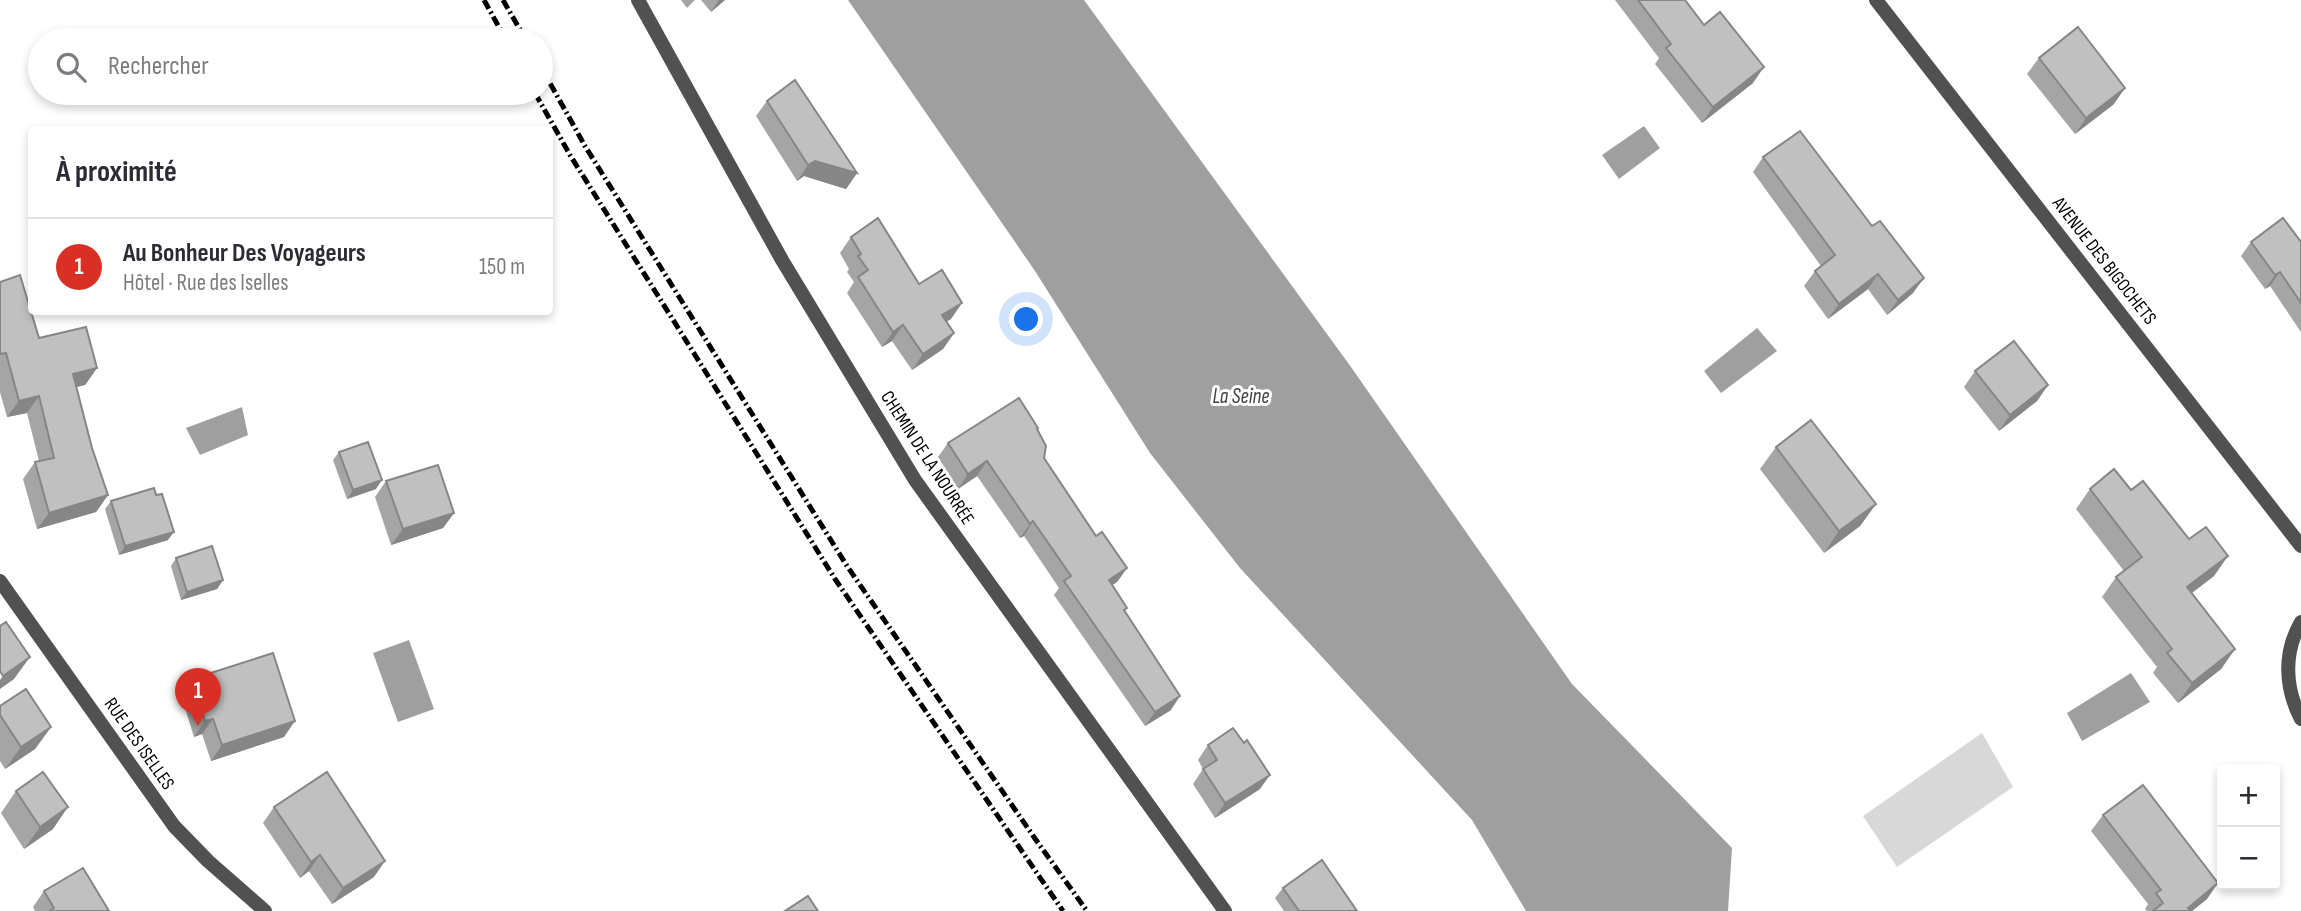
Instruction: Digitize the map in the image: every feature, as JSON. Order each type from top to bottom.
[{"type":"street","name":"CHEMIN DE LA NOURRÉE","points":[[638,0],[782,260],[915,480],[1225,911]]},
{"type":"street","name":"AVENUE DES BIGOCHETS","points":[[1876,0],[2301,546]]},
{"type":"street","name":"RUE DES ISELLES","points":[[0,581],[174,826],[208,861],[265,911]]},
{"type":"street","points":[[2301,622],[2292,636],[2287,669],[2292,701],[2301,719]]},
{"type":"shaded area","points":[[1982,733],[2013,787],[1897,867],[1863,816]]},
{"type":"water","name":"La Seine","points":[[848,0],[1084,0],[1351,367],[1572,684],[1732,848],[1728,911],[1526,911],[1472,820],[1240,568],[1150,453],[1035,271]]},
{"type":"water","points":[[1644,126],[1660,148],[1619,179],[1602,155]]},
{"type":"water","points":[[1757,328],[1777,351],[1721,393],[1704,371]]},
{"type":"water","points":[[242,407],[248,435],[200,455],[186,428]]},
{"type":"water","points":[[409,640],[434,709],[398,722],[373,653]]},
{"type":"water","points":[[2131,673],[2150,702],[2082,741],[2067,713]]},
{"type":"building","points":[[1638,0],[1685,0],[1704,25],[1720,12],[1764,67],[1713,107],[1666,48],[1671,44]]},
{"type":"building","points":[[2078,27],[2125,88],[2086,118],[2039,58]]},
{"type":"building","points":[[795,80],[857,173],[815,161],[808,165],[767,101]]},
{"type":"building","points":[[1800,131],[1872,226],[1880,221],[1924,278],[1898,300],[1878,274],[1839,304],[1815,271],[1835,255],[1763,157]]},
{"type":"building","points":[[878,218],[919,284],[942,270],[962,303],[942,315],[954,333],[923,354],[903,325],[893,332],[858,277],[868,270],[858,256],[861,254],[851,237]]},
{"type":"building","points":[[2283,218],[2301,242],[2301,303],[2280,272],[2275,275],[2251,242]]},
{"type":"building","points":[[20,275],[28,302],[28,315],[32,315],[39,338],[86,327],[97,368],[73,374],[92,448],[108,495],[49,513],[35,462],[54,458],[39,396],[19,401],[6,353],[0,354],[0,282]]},
{"type":"building","points":[[2014,341],[2048,385],[2010,415],[1975,371]]},
{"type":"building","points":[[1019,398],[1046,446],[1044,458],[1096,536],[1102,532],[1127,568],[1109,580],[1127,608],[1124,610],[1180,696],[1155,712],[1064,581],[1071,576],[1033,521],[1030,524],[987,461],[968,474],[948,443]]},
{"type":"building","points":[[1811,420],[1876,504],[1839,531],[1776,447]]},
{"type":"building","points":[[368,442],[382,480],[353,490],[339,452]]},
{"type":"building","points":[[438,465],[454,513],[403,529],[386,481]]},
{"type":"building","points":[[2114,469],[2131,490],[2143,481],[2189,539],[2206,527],[2228,556],[2187,587],[2235,649],[2192,683],[2167,653],[2172,649],[2116,577],[2142,557],[2090,489]]},
{"type":"building","points":[[154,488],[156,495],[162,494],[174,532],[125,546],[111,501]]},
{"type":"building","points":[[212,546],[223,580],[187,592],[176,558]]},
{"type":"building","points":[[6,622],[30,657],[3,676],[0,671],[0,626]]},
{"type":"building","points":[[273,653],[295,721],[222,745],[213,719],[205,721],[192,679]]},
{"type":"building","points":[[26,689],[51,727],[21,747],[0,715],[0,706]]},
{"type":"building","points":[[1233,728],[1244,743],[1247,740],[1270,775],[1225,803],[1203,769],[1217,760],[1208,745]]},
{"type":"building","points":[[43,772],[68,807],[40,827],[16,791]]},
{"type":"building","points":[[327,772],[385,861],[343,888],[320,855],[311,862],[274,807]]},
{"type":"building","points":[[2143,785],[2217,884],[2188,908],[2191,911],[2153,911],[2163,903],[2156,893],[2161,890],[2103,815]]},
{"type":"building","points":[[1322,860],[1357,911],[1299,911],[1283,888]]},
{"type":"building","points":[[83,868],[109,911],[50,911],[54,908],[44,891]]},
{"type":"building","points":[[808,896],[818,911],[785,911]]},
{"type":"railway","points":[[484,0],[499,28]]},
{"type":"railway","points":[[503,0],[519,28]]},
{"type":"railway","points":[[553,89],[585,146],[847,566],[1087,911]]},
{"type":"railway","points":[[542,105],[570,155],[835,579],[1063,911]]},
{"type":"place","name":"Au Bonheur Des Voyageurs","points":[[198,726]]}]
